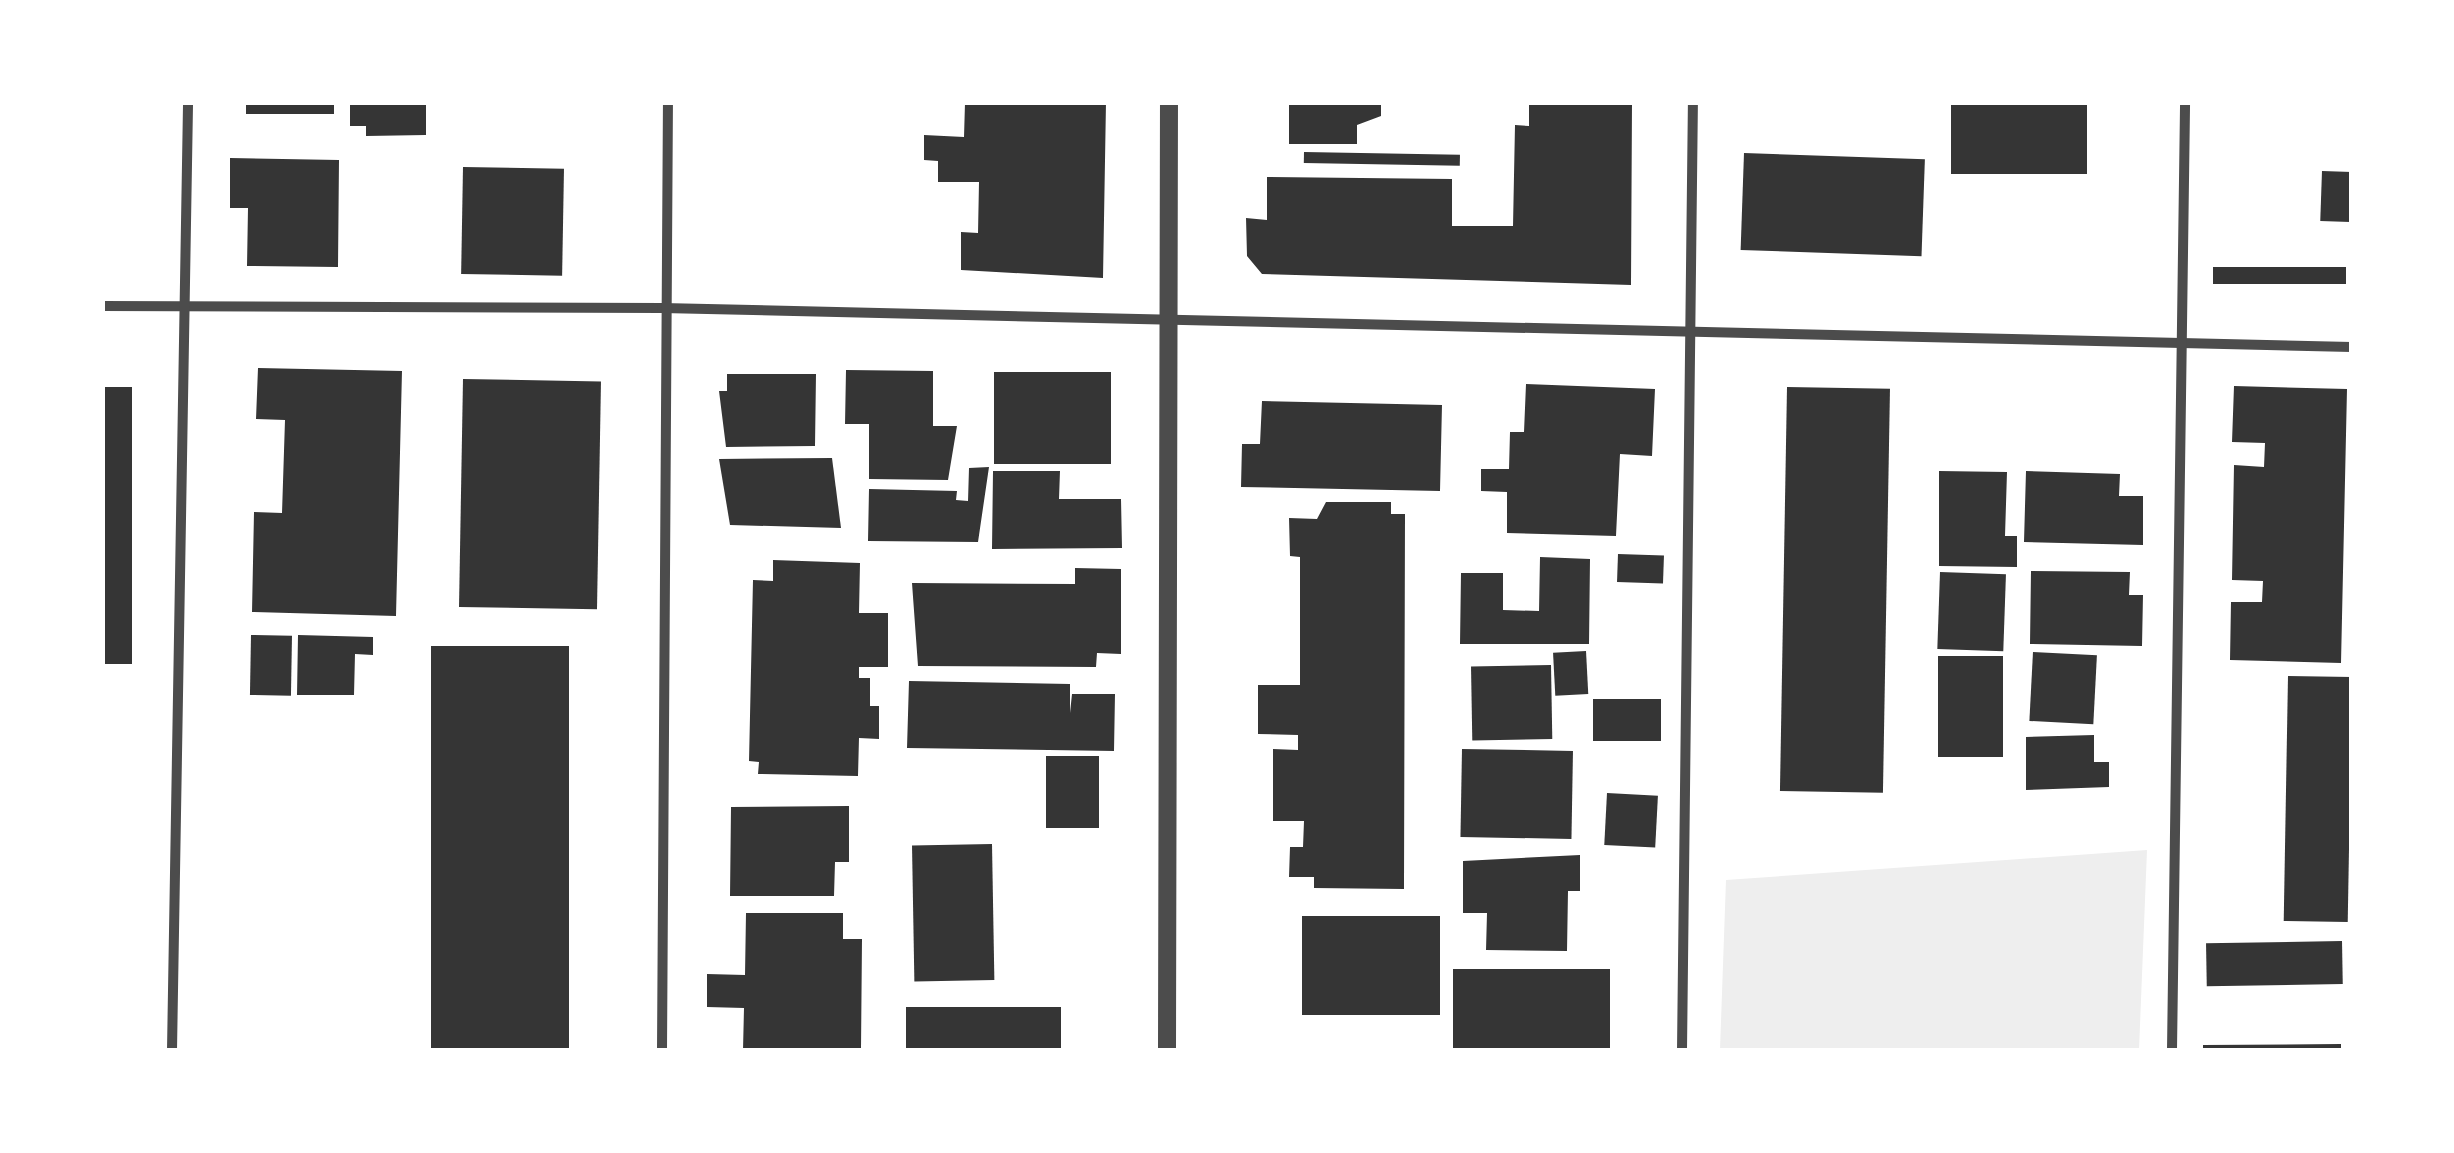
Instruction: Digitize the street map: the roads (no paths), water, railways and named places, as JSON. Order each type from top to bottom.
[{"type":"street","points":[[172,1050],[188,102]]},
{"type":"street","points":[[662,1050],[662,308],[668,102]]},
{"type":"street","points":[[1167,1050],[1169,102]]},
{"type":"street","points":[[1682,1050],[1693,102]]},
{"type":"street","points":[[2172,1050],[2185,102]]},
{"type":"street","points":[[102,306],[662,308],[1166,324],[1690,328],[2183,346],[2352,347]]}]
